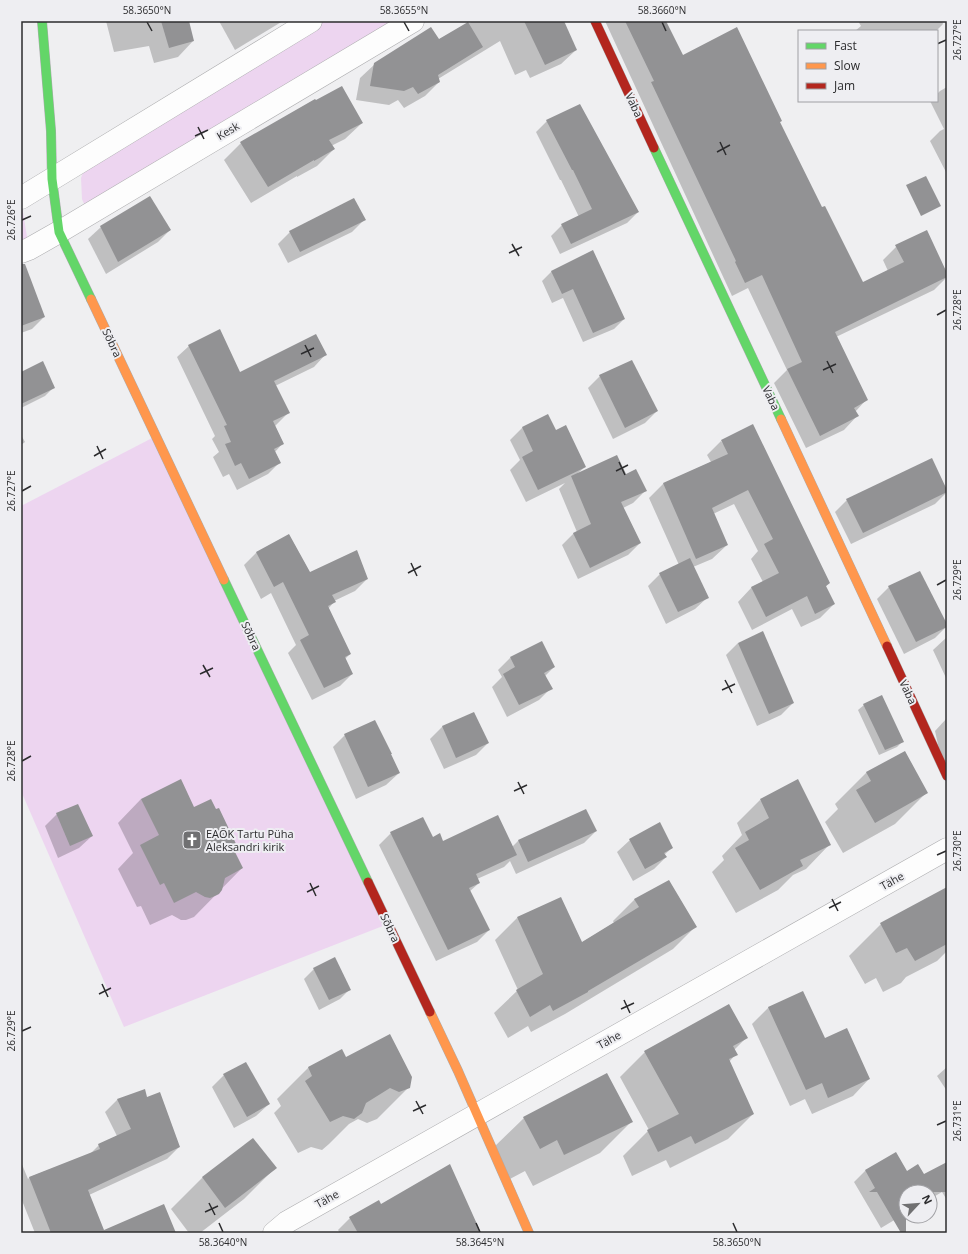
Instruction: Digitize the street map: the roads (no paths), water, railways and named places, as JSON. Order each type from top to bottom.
[{"type":"street","name":"Sõbra","points":[[42,21],[52,179],[59,232],[458,1071],[529,1233]]},
{"type":"street","points":[[21,198],[311,21]]},
{"type":"street","name":"Kesk","points":[[21,252],[59,232],[413,21]]},
{"type":"street","name":"Vaba","points":[[594,21],[947,776]]},
{"type":"street","name":"Tähe","points":[[274,1233],[287,1222],[947,849]]},
{"type":"place","name":"EAÕK Tartu Püha Aleksandri kirik","points":[[192,840]]}]
